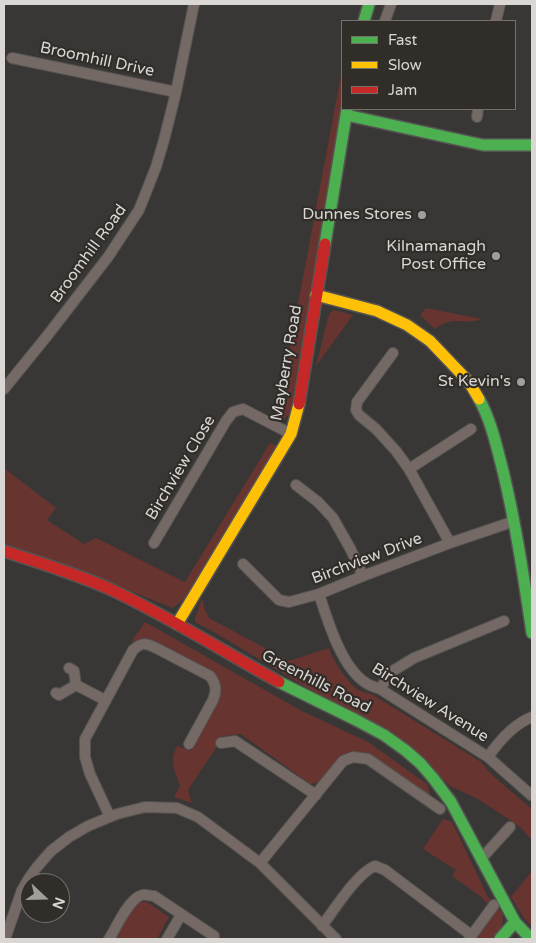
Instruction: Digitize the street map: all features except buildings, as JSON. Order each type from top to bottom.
[{"type":"street","name":"Broomhill Road","points":[[4,388],[48,336],[108,257],[139,210],[156,167],[164,140],[194,4]]},
{"type":"street","points":[[364,20],[369,4]]},
{"type":"street","points":[[385,20],[391,4]]},
{"type":"street","points":[[496,20],[500,4]]},
{"type":"street","name":"Broomhill Drive","points":[[12,58],[176,92]]},
{"type":"street","points":[[347,112],[472,143],[532,145]]},
{"type":"street","name":"Mayberry Road","points":[[177,624],[291,434],[298,410],[347,112]]},
{"type":"street","points":[[316,295],[377,311],[407,324],[430,341],[469,382],[483,406],[497,447],[514,520],[532,632]]},
{"type":"street","points":[[393,353],[357,402],[356,410],[396,451],[409,469],[450,543]]},
{"type":"street","name":"Birchview Close","points":[[154,543],[226,421],[234,412],[243,409],[291,434]]},
{"type":"street","points":[[409,469],[471,429]]},
{"type":"street","points":[[296,485],[318,502],[333,518],[363,576]]},
{"type":"street","name":"Birchview Drive","points":[[243,564],[279,600],[290,602],[319,594],[514,520]]},
{"type":"street","name":"Greenhills Road","points":[[4,551],[74,575],[123,595],[290,689],[368,727],[397,744],[426,769],[451,802],[515,922],[531,939]]},
{"type":"street","name":"Birchview Avenue","points":[[319,594],[342,655],[356,674],[366,683],[380,689],[488,757],[531,794]]},
{"type":"street","points":[[380,689],[391,672],[414,658],[504,621]]},
{"type":"street","points":[[110,817],[90,774],[85,756],[85,739],[133,650],[139,644],[147,644],[156,648],[210,676],[215,683],[216,692],[213,700],[189,744]]},
{"type":"street","points":[[69,668],[74,671],[76,685]]},
{"type":"street","points":[[56,693],[60,695],[76,685]]},
{"type":"street","points":[[76,685],[105,700]]},
{"type":"street","name":"Birchview Avenue","points":[[488,757],[499,741],[532,717]]},
{"type":"street","points":[[221,743],[235,742],[316,795]]},
{"type":"street","points":[[260,863],[343,761],[353,757],[368,759],[440,809]]},
{"type":"street","points":[[5,939],[28,878],[51,851],[88,826],[144,807],[177,808],[198,817],[260,863],[336,939]]},
{"type":"street","points":[[481,859],[510,827]]},
{"type":"street","points":[[322,926],[355,882],[368,868],[375,866],[385,870],[470,937],[494,905]]},
{"type":"street","points":[[109,939],[129,905],[135,898],[143,895],[154,896],[214,936]]},
{"type":"street","points":[[167,939],[181,915]]},
{"type":"street","points":[[500,939],[515,922]]},
{"type":"shaded area","points":[[341,75],[341,110],[343,110],[290,413],[284,419],[276,421]]},
{"type":"shaded area","points":[[426,308],[482,319],[448,322],[435,329],[420,315]]},
{"type":"shaded area","points":[[334,310],[353,315],[316,366],[328,318]]},
{"type":"shaded area","points":[[270,443],[277,446],[185,598],[173,608],[4,543],[4,468],[56,508],[47,520],[84,544],[96,538],[185,582]]},
{"type":"shaded area","points":[[202,598],[209,618],[289,661],[329,648],[341,670],[357,689],[373,695],[481,762],[493,776],[532,809],[532,840],[519,826],[478,799],[450,786],[418,754],[195,622]]},
{"type":"shaded area","points":[[145,622],[302,711],[368,742],[427,784],[431,797],[367,754],[355,752],[342,757],[321,782],[310,784],[241,734],[222,736],[188,790],[192,803],[174,797],[180,786],[173,761],[177,746],[191,751],[214,706],[219,683],[143,640],[131,642]]},
{"type":"shaded area","points":[[443,819],[452,822],[488,897],[503,914],[502,927],[492,939],[476,939],[496,912],[480,896],[452,876],[456,870],[423,849]]},
{"type":"shaded area","points":[[532,871],[532,927],[511,897]]},
{"type":"shaded area","points":[[141,902],[147,902],[169,917],[157,939],[114,939],[129,914]]},
{"type":"traffic: fast","points":[[364,20],[369,4]]},
{"type":"traffic: fast","points":[[325,244],[347,110]]},
{"type":"traffic: fast","points":[[346,115],[483,145],[532,145]]},
{"type":"traffic: fast","points":[[479,399],[493,434],[508,491],[532,633]]},
{"type":"traffic: fast","points":[[279,682],[384,735],[420,763],[451,802],[515,922],[531,939]]},
{"type":"traffic: fast","points":[[500,939],[515,922]]},
{"type":"traffic: slow","points":[[316,295],[377,311],[407,325],[430,341],[469,382],[479,399]]},
{"type":"traffic: slow","points":[[177,624],[291,434],[299,404]]},
{"type":"traffic: jam","points":[[299,404],[325,244]]},
{"type":"traffic: jam","points":[[4,551],[99,584],[133,600],[279,682]]},
{"type":"place","name":"Dunnes Stores","points":[[422,215]]},
{"type":"place","name":"Kilnamanagh Post Office","points":[[496,256]]},
{"type":"place","name":"St Kevin's","points":[[521,382]]}]
